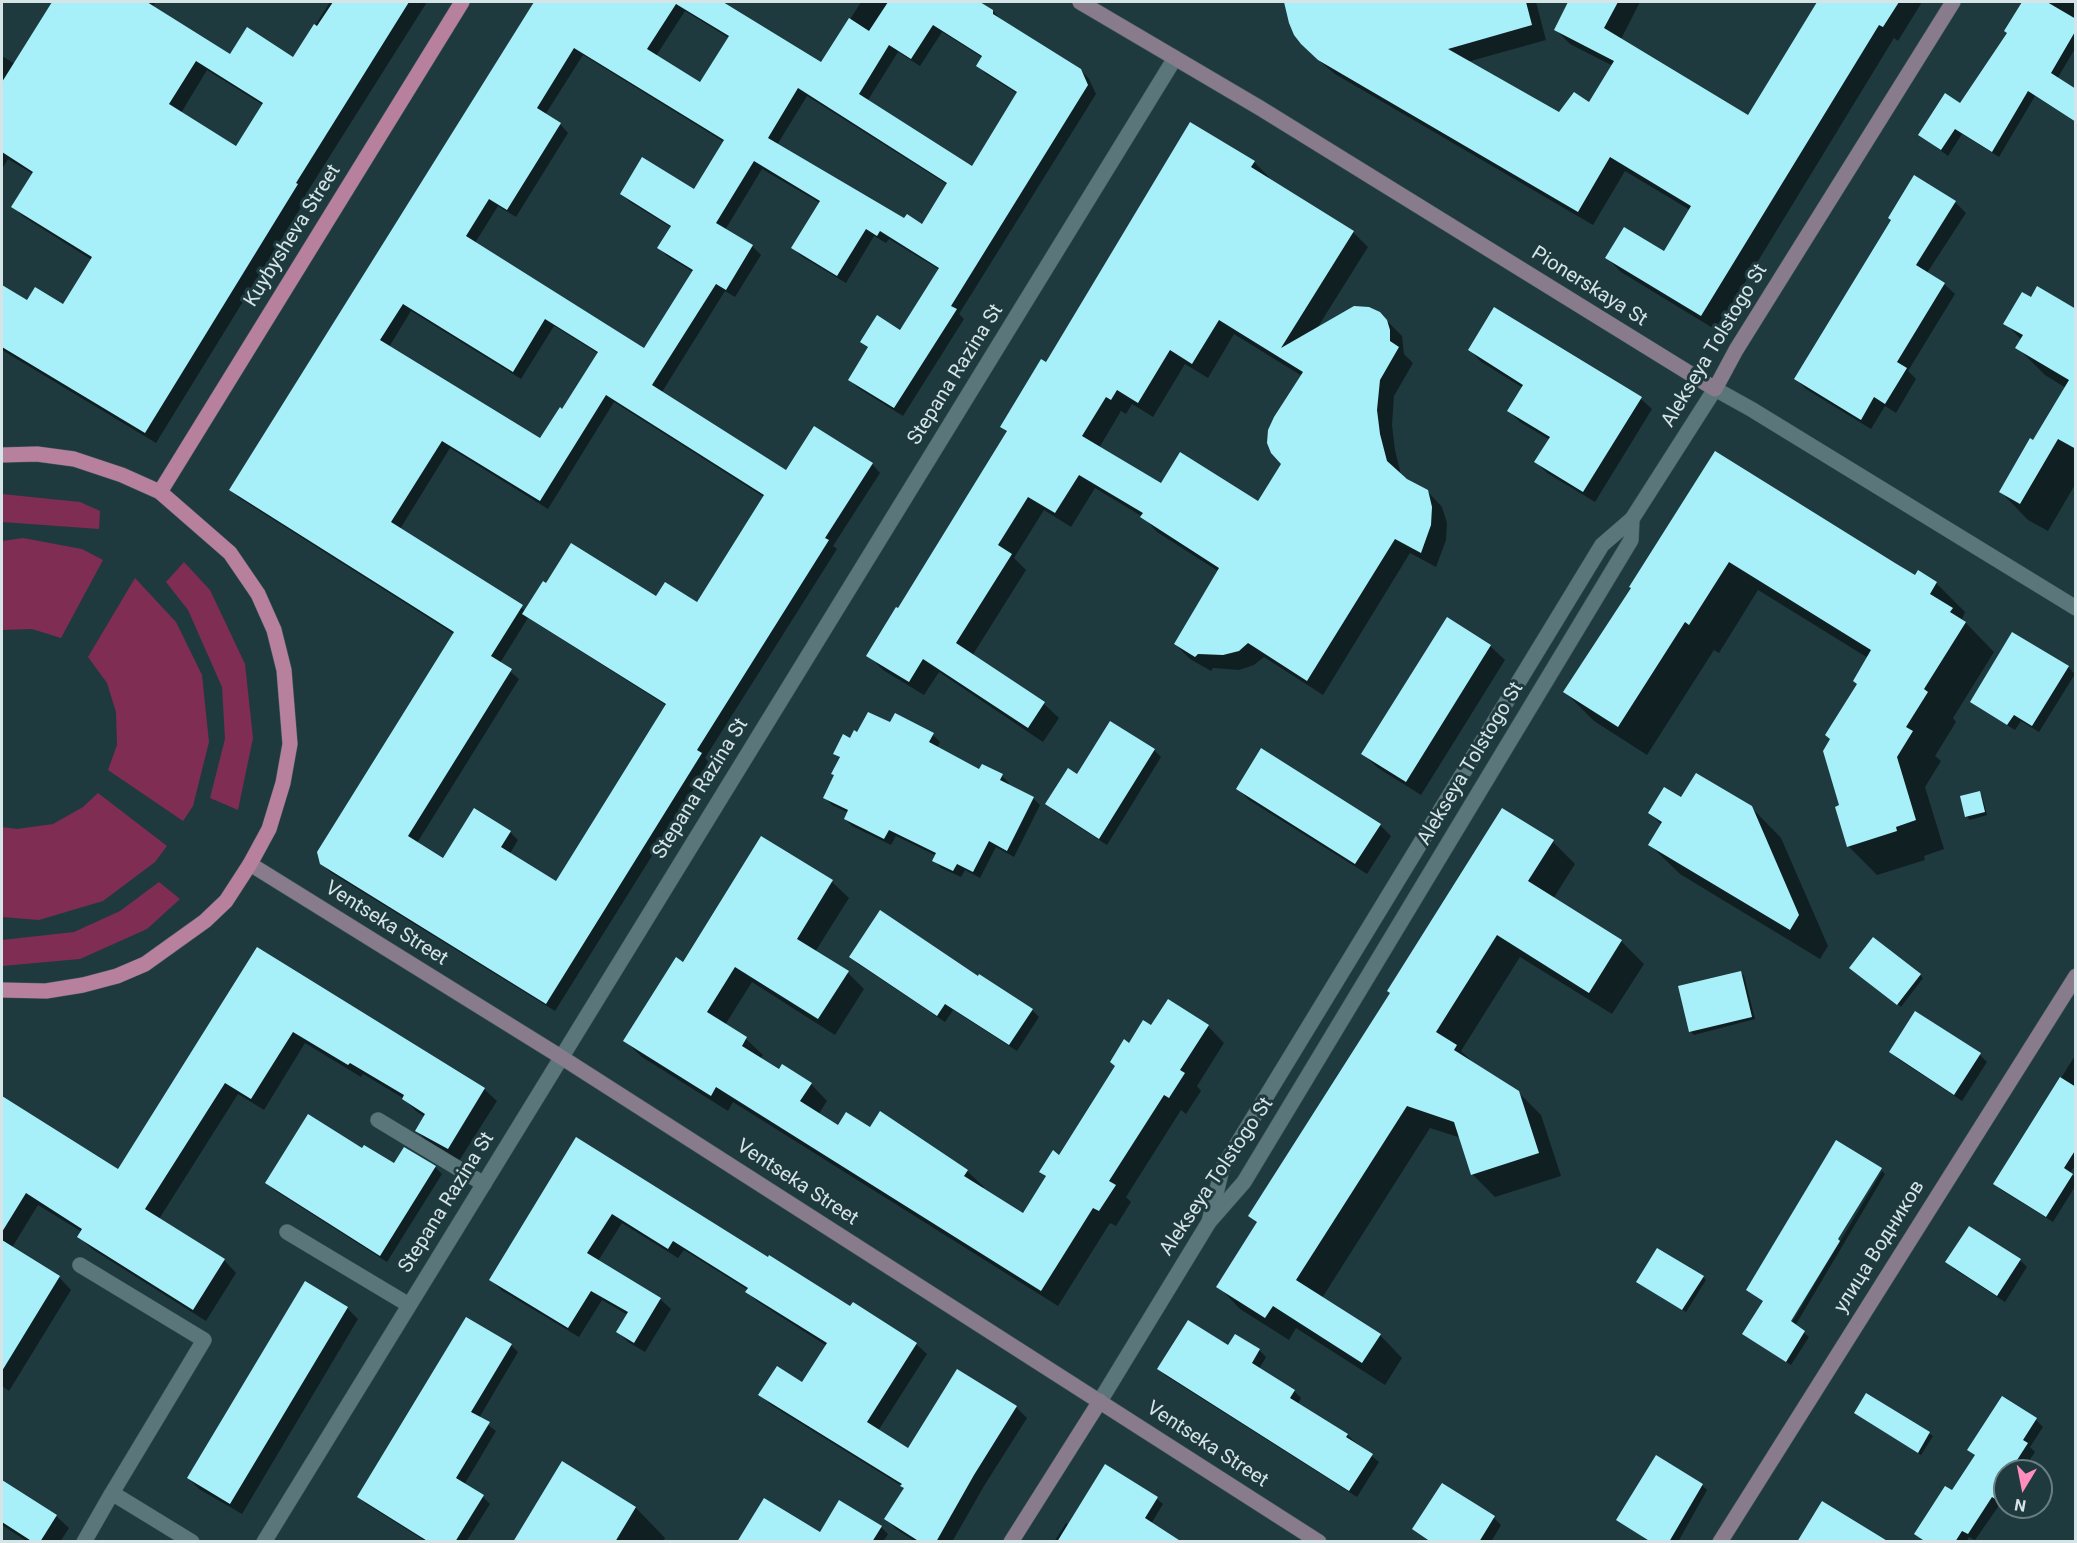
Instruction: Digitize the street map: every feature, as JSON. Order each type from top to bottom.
[{"type":"main road","name":"Kuybysheva Street","points":[[160,492],[462,2]]},
{"type":"main road","points":[[2,455],[37,454],[74,459],[122,475],[160,492],[230,553],[258,594],[274,630],[288,706],[290,744],[283,783],[269,829],[226,901],[205,921],[144,964],[117,976],[46,991],[2,990]]},
{"type":"street","name":"Pionerskaya St","points":[[1080,2],[1260,108],[1714,389],[1751,409],[2076,608]]},
{"type":"street","name":"Alekseya Tolstogo St","points":[[1011,1542],[1209,1222],[1244,1182],[1631,540],[1632,519],[1953,2]]},
{"type":"street","name":"Stepana Razina St","points":[[264,1542],[1175,58]]},
{"type":"street","points":[[1209,1222],[1222,1168],[1602,545],[1632,519]]},
{"type":"street","name":"Ventseka Street","points":[[250,864],[561,1057],[1319,1542]]},
{"type":"street","name":"улица Водников","points":[[1720,1542],[2076,976]]},
{"type":"street","points":[[378,1120],[484,1184]]},
{"type":"street","points":[[287,1232],[409,1305]]},
{"type":"street","points":[[80,1265],[204,1340],[84,1542]]},
{"type":"street","points":[[112,1493],[192,1542]]},
{"type":"shaded area","points":[[2,494],[80,502],[100,511],[99,529],[2,522]]},
{"type":"shaded area","points":[[23,538],[82,549],[103,560],[61,638],[32,629],[2,630],[2,541]]},
{"type":"shaded area","points":[[184,562],[210,590],[245,664],[253,738],[238,810],[210,798],[225,739],[222,687],[188,610],[166,582]]},
{"type":"shaded area","points":[[135,578],[176,622],[202,675],[209,742],[193,806],[183,821],[108,770],[117,745],[116,712],[107,683],[88,657]]},
{"type":"shaded area","points":[[98,793],[167,846],[155,862],[103,901],[39,920],[2,917],[2,827],[17,829],[53,824],[83,807]]},
{"type":"shaded area","points":[[159,882],[180,899],[147,929],[80,959],[2,966],[2,940],[74,932],[120,911]]},
{"type":"building","points":[[52,2],[147,2],[230,54],[247,27],[293,57],[314,24],[317,26],[333,2],[409,2],[296,183],[298,184],[145,433],[2,347],[2,285],[27,300],[35,287],[63,304],[92,257],[11,207],[33,172],[2,152],[2,82]],"holes":[[[196,61],[263,103],[236,146],[169,104]]]},
{"type":"building","points":[[534,2],[723,2],[821,62],[849,18],[869,31],[888,2],[980,2],[993,10],[993,14],[1081,69],[1088,85],[951,306],[957,309],[894,408],[848,380],[868,347],[860,342],[877,315],[900,330],[939,268],[880,231],[877,236],[866,229],[837,276],[791,248],[820,201],[754,161],[716,223],[753,245],[726,290],[716,284],[652,385],[786,470],[814,426],[873,463],[825,538],[829,540],[697,750],[702,753],[546,1004],[320,864],[317,852],[454,632],[229,490]],"holes":[[[676,4],[729,36],[700,82],[647,49]],[[933,25],[982,56],[976,66],[1017,92],[972,166],[859,94],[889,45],[911,59]],[[574,48],[724,140],[694,189],[642,157],[620,194],[671,226],[657,248],[693,270],[644,348],[466,236],[489,199],[507,210],[561,123],[537,108]],[[798,88],[947,183],[922,224],[907,214],[904,218],[768,138]],[[403,304],[513,372],[545,319],[598,352],[562,409],[560,407],[540,438],[380,340]],[[606,395],[764,495],[697,602],[665,582],[656,596],[571,543],[546,583],[543,581],[522,614],[666,704],[556,881],[501,847],[511,831],[474,808],[443,858],[408,836],[512,669],[491,656],[523,605],[391,522],[442,441],[540,501]]]},
{"type":"building","points":[[1284,2],[1526,2],[1532,25],[1448,49],[1559,112],[1574,92],[1589,102],[1614,61],[1554,30],[1568,2],[1618,2],[1604,28],[1748,115],[1817,2],[1899,2],[1883,27],[1879,25],[1701,316],[1605,258],[1624,227],[1664,251],[1691,206],[1610,157],[1578,212],[1318,60],[1294,35]]},
{"type":"building","points":[[2022,2],[2047,2],[2076,19],[2076,30],[2051,73],[2076,89],[2076,122],[2028,91],[1992,152],[1955,129],[1941,150],[1918,135],[1945,93],[1960,103],[2007,33],[2004,31]]},
{"type":"building","points":[[1190,122],[1255,161],[1251,167],[1354,231],[1281,348],[1354,306],[1369,307],[1380,312],[1387,320],[1390,341],[1399,347],[1380,380],[1377,410],[1380,434],[1387,461],[1407,479],[1428,490],[1432,507],[1431,525],[1421,553],[1395,539],[1307,681],[1248,643],[1239,651],[1223,655],[1198,654],[1195,657],[1174,644],[1219,568],[1140,517],[1143,513],[1079,475],[1055,513],[1028,497],[998,545],[1012,554],[956,643],[1045,702],[1028,728],[923,659],[909,682],[866,656],[1007,431],[1000,427],[1041,359],[1046,362]],"holes":[[[1219,320],[1303,372],[1268,430],[1267,443],[1271,453],[1281,464],[1258,501],[1180,452],[1161,483],[1082,436],[1106,397],[1111,400],[1117,390],[1138,403],[1170,350],[1192,364]]]},
{"type":"building","points":[[1914,175],[1956,201],[1916,265],[1945,283],[1897,362],[1907,368],[1885,404],[1874,397],[1861,420],[1794,379],[1891,220],[1888,218]]},
{"type":"building","points":[[2037,286],[2076,309],[2076,449],[2058,439],[2020,504],[1999,492],[2030,438],[2033,440],[2069,380],[2015,348],[2023,335],[2003,324],[2022,292],[2031,297]]},
{"type":"building","points":[[1494,307],[1642,397],[1583,492],[1534,462],[1550,437],[1507,411],[1523,385],[1468,350]]},
{"type":"building","points":[[1715,451],[1915,575],[1918,570],[1937,582],[1930,594],[1953,608],[1950,612],[1966,622],[1924,689],[1928,692],[1906,727],[1913,731],[1897,757],[1916,820],[1896,827],[1897,831],[1847,847],[1835,807],[1839,805],[1823,751],[1830,739],[1825,735],[1857,684],[1853,681],[1871,650],[1729,562],[1689,625],[1685,622],[1618,727],[1563,692],[1631,588],[1629,587]]},
{"type":"building","points":[[1447,617],[1491,645],[1406,782],[1361,754]]},
{"type":"building","points":[[2012,632],[2069,666],[2032,726],[2014,715],[2007,725],[1970,702]]},
{"type":"building","points":[[868,712],[890,722],[895,713],[934,733],[929,742],[979,769],[982,764],[1003,774],[1000,780],[1034,797],[1007,851],[989,841],[973,872],[957,864],[953,871],[932,861],[936,853],[889,830],[884,839],[844,819],[848,810],[823,798],[834,775],[831,774],[840,757],[833,754],[843,734],[850,738],[854,730],[857,732]]},
{"type":"building","points":[[1110,721],[1155,749],[1099,839],[1045,804],[1068,768],[1077,774]]},
{"type":"building","points":[[1261,748],[1381,824],[1355,864],[1236,789]]},
{"type":"building","points":[[1696,773],[1752,806],[1799,915],[1790,930],[1648,845],[1662,822],[1648,813],[1664,787],[1681,797]]},
{"type":"building","points":[[1980,791],[1985,812],[1965,817],[1960,796]]},
{"type":"building","points":[[1502,808],[1554,840],[1528,881],[1622,940],[1589,993],[1497,935],[1436,1032],[1457,1045],[1454,1050],[1519,1091],[1539,1153],[1471,1175],[1454,1122],[1407,1106],[1296,1280],[1381,1334],[1362,1363],[1273,1306],[1265,1318],[1216,1287],[1257,1222],[1248,1216],[1390,993],[1387,991]]},
{"type":"building","points":[[761,836],[833,880],[797,939],[849,971],[818,1019],[735,967],[707,1012],[747,1037],[742,1046],[779,1069],[782,1064],[812,1083],[800,1101],[838,1125],[846,1112],[870,1127],[880,1111],[968,1170],[964,1176],[1023,1213],[1046,1176],[1039,1172],[1053,1150],[1059,1155],[1115,1066],[1110,1062],[1124,1039],[1129,1043],[1143,1020],[1151,1025],[1168,999],[1209,1025],[1180,1070],[1185,1073],[1169,1098],[1164,1095],[1109,1181],[1116,1185],[1099,1211],[1093,1208],[1041,1291],[716,1087],[711,1096],[623,1041],[676,957],[683,962]]},
{"type":"building","points":[[880,910],[978,976],[979,974],[1033,1009],[1009,1045],[945,1004],[937,1016],[849,957]]},
{"type":"building","points":[[1873,937],[1921,974],[1897,1005],[1849,968]]},
{"type":"building","points":[[257,947],[485,1088],[448,1149],[415,1131],[425,1114],[402,1099],[404,1095],[293,1032],[251,1099],[225,1083],[145,1209],[225,1259],[193,1310],[77,1237],[82,1229],[26,1193],[2,1232],[2,1096],[118,1169]]},
{"type":"building","points":[[1741,971],[1752,1017],[1689,1032],[1678,986]]},
{"type":"building","points":[[1915,1011],[1981,1053],[1954,1095],[1889,1052]]},
{"type":"building","points":[[2060,1077],[2076,1087],[2076,1149],[2064,1168],[2073,1174],[2046,1217],[1993,1184]]},
{"type":"building","points":[[308,1114],[362,1148],[364,1145],[394,1163],[404,1147],[436,1166],[380,1256],[265,1183]]},
{"type":"building","points":[[576,1137],[768,1257],[769,1255],[850,1306],[853,1302],[917,1343],[867,1422],[908,1448],[957,1369],[1017,1406],[936,1542],[920,1542],[884,1519],[904,1488],[900,1486],[902,1484],[758,1395],[777,1366],[802,1382],[827,1343],[745,1292],[748,1288],[673,1241],[668,1249],[612,1214],[587,1253],[661,1298],[634,1343],[616,1332],[628,1312],[591,1291],[568,1328],[489,1280]]},
{"type":"building","points":[[1836,1140],[1882,1168],[1791,1321],[1805,1331],[1786,1362],[1742,1334],[1763,1301],[1746,1290]]},
{"type":"building","points":[[1969,1226],[2021,1259],[1997,1296],[1945,1262]]},
{"type":"building","points":[[2,1240],[60,1276],[2,1371]]},
{"type":"building","points":[[1657,1248],[1704,1276],[1682,1310],[1636,1282]]},
{"type":"building","points":[[305,1281],[348,1307],[230,1504],[187,1478]]},
{"type":"building","points":[[466,1317],[512,1344],[471,1412],[490,1422],[456,1478],[484,1495],[455,1542],[429,1542],[357,1497]]},
{"type":"building","points":[[1188,1320],[1228,1345],[1235,1334],[1260,1349],[1252,1363],[1295,1390],[1290,1398],[1348,1434],[1346,1437],[1373,1454],[1349,1491],[1157,1369]]},
{"type":"building","points":[[1866,1393],[1930,1432],[1918,1453],[1854,1413]]},
{"type":"building","points":[[2002,1396],[2037,1418],[2023,1440],[2028,1443],[2018,1459],[1993,1459],[1993,1498],[1968,1534],[1962,1531],[1955,1542],[1926,1542],[1914,1534],[1945,1486],[1952,1490],[1975,1455],[1967,1450]]},
{"type":"building","points":[[1656,1455],[1703,1484],[1669,1542],[1651,1542],[1616,1520]]},
{"type":"building","points":[[562,1461],[636,1507],[615,1542],[513,1542]]},
{"type":"building","points":[[1105,1464],[1158,1497],[1145,1518],[1182,1542],[1057,1542]]},
{"type":"building","points":[[2,1480],[57,1515],[40,1542],[33,1542],[2,1522]]},
{"type":"building","points":[[1442,1483],[1495,1516],[1479,1542],[1431,1542],[1412,1529]]},
{"type":"building","points":[[764,1498],[820,1532],[839,1500],[882,1526],[872,1542],[737,1542]]},
{"type":"building","points":[[1822,1501],[1889,1542],[1797,1542]]}]
